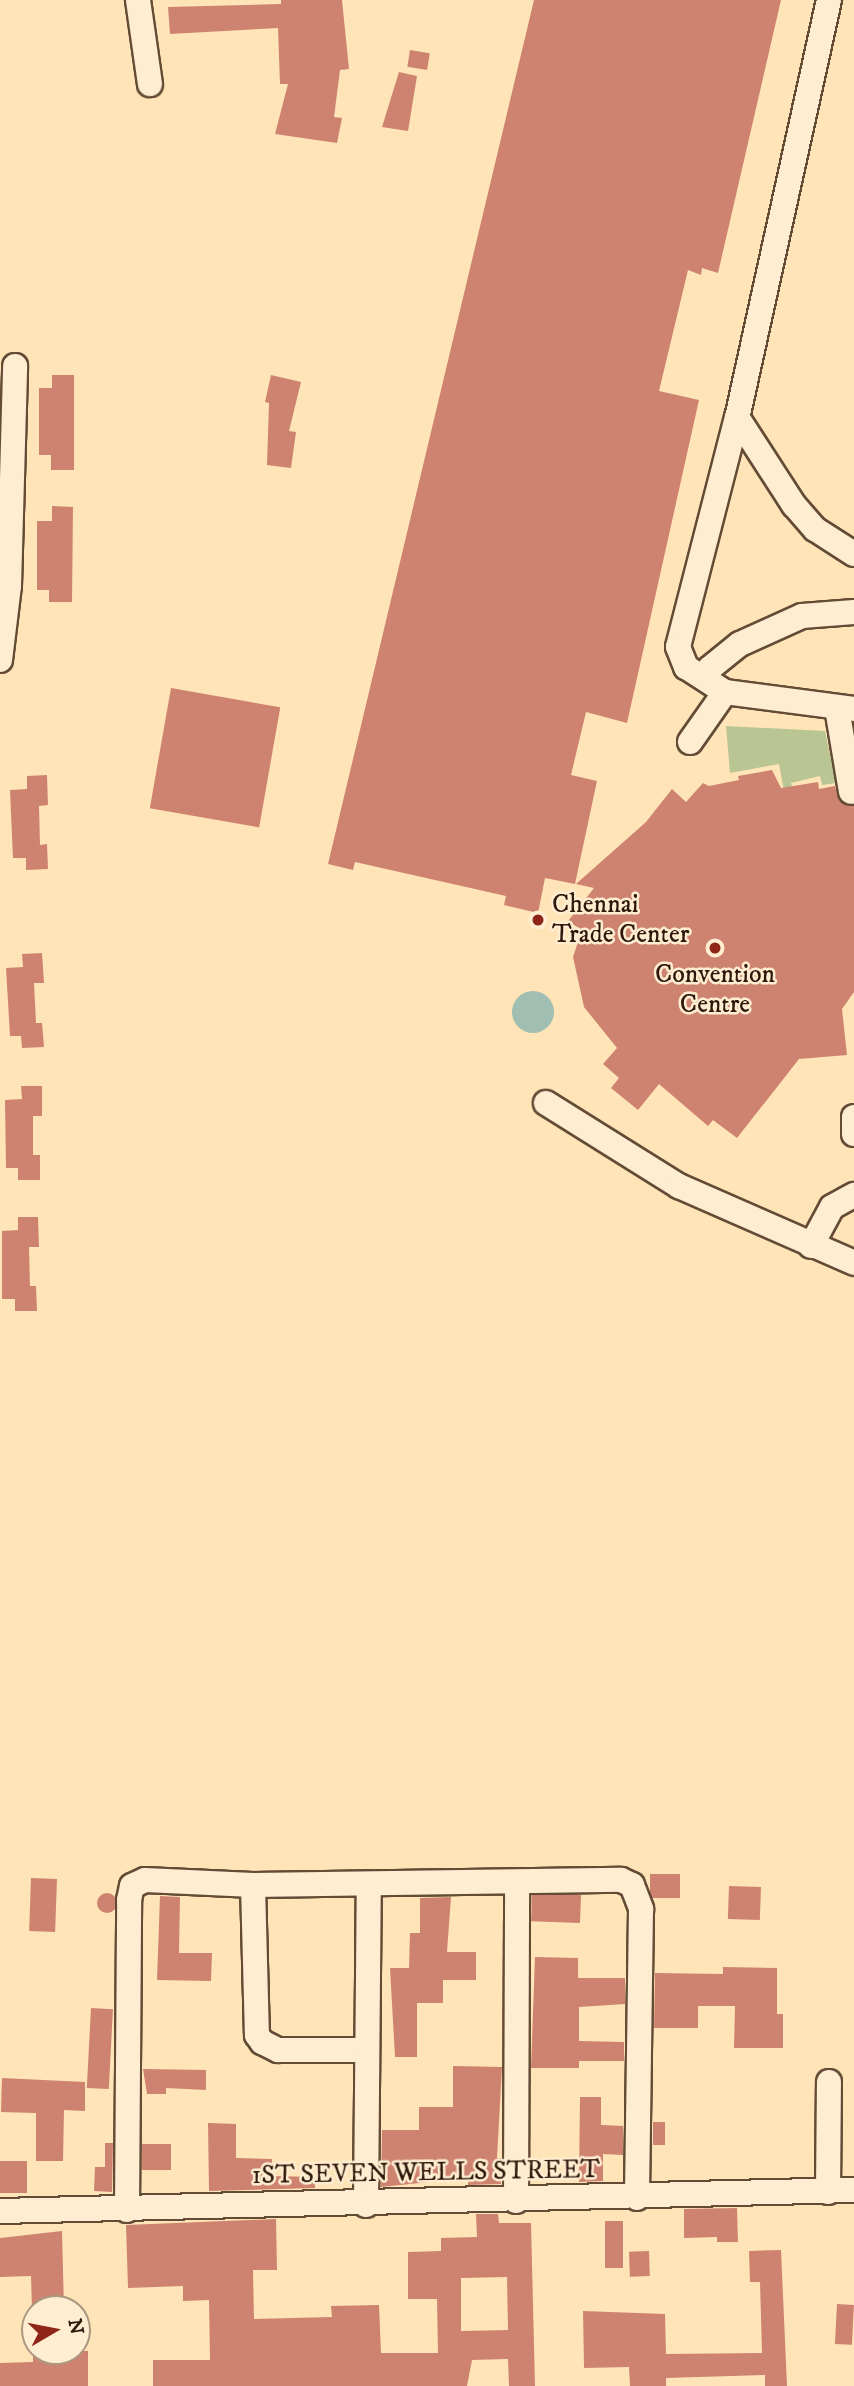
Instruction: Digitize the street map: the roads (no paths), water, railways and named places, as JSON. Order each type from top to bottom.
[{"type":"street","points":[[138,0],[150,84]]},
{"type":"street","points":[[829,0],[737,417],[678,647],[686,667],[717,685],[846,708],[852,792]]},
{"type":"street","points":[[0,660],[9,586],[6,462],[15,366]]},
{"type":"street","points":[[737,417],[794,505],[815,529],[854,554]]},
{"type":"street","points":[[690,742],[717,685],[710,668],[729,652],[802,616],[854,612]]},
{"type":"street","points":[[546,1102],[679,1186],[854,1263]]},
{"type":"street","points":[[854,1116],[854,1134]]},
{"type":"street","points":[[811,1246],[832,1207],[854,1195]]},
{"type":"street","points":[[127,2210],[132,1886],[145,1880],[253,1885],[517,1884],[621,1880],[632,1885],[639,1896],[637,2199]]},
{"type":"street","points":[[366,2204],[369,1884]]},
{"type":"street","points":[[516,2202],[517,1884]]},
{"type":"street","points":[[253,1885],[257,2035],[262,2042],[278,2050],[367,2050]]},
{"type":"street","points":[[828,2192],[829,2082]]},
{"type":"street","name":"1ST SEVEN WELLS STREET","points":[[0,2211],[516,2202],[854,2190]]},
{"type":"place","name":"Chennai Trade Center","points":[[538,920]]},
{"type":"place","name":"Convention Centre","points":[[715,948]]}]
